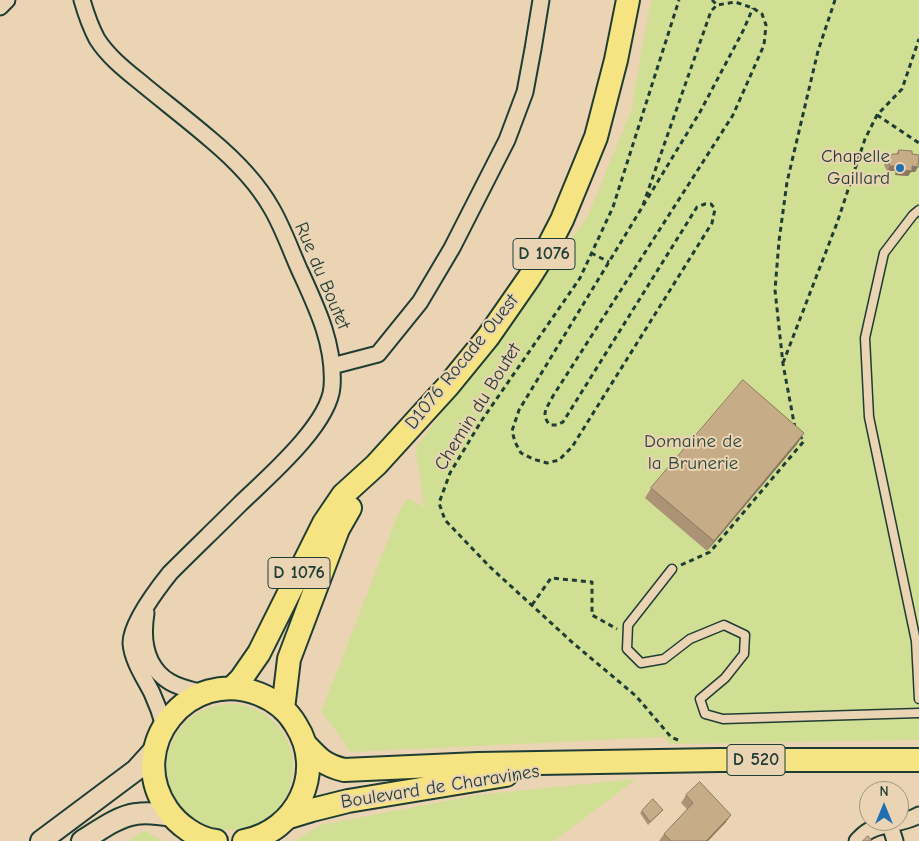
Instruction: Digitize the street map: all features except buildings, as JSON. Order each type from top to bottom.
[{"type":"main road","name":"D1076 Rocade Ouest","points":[[232,688],[241,679],[259,653],[324,523],[343,495],[376,464],[448,386],[488,337],[546,251],[562,220],[596,137],[616,60],[628,0]]},
{"type":"main road","name":"D1076 Rocade Ouest","points":[[283,709],[288,659],[338,529],[376,464]]},
{"type":"main road","name":"Boulevard de Charavines","points":[[216,841],[191,836],[172,816],[162,801],[155,784],[153,767],[158,737],[164,726],[181,706],[203,693],[217,689],[232,688],[251,691],[268,698],[283,709],[296,725],[305,744],[308,763],[306,782],[300,800],[289,817],[274,830],[252,840]]},
{"type":"main road","name":"Boulevard de Charavines","points":[[305,744],[321,760],[332,767],[344,770],[478,764],[719,760],[919,760]]},
{"type":"main road","name":"Boulevard de Charavines","points":[[41,841],[136,770],[155,749]]},
{"type":"main road","name":"Boulevard de Charavines","points":[[289,817],[348,801],[479,779],[592,763]]},
{"type":"main road","points":[[82,841],[118,820],[134,814],[150,813],[172,816]]},
{"type":"street","points":[[0,7],[7,0]]},
{"type":"street","name":"Rue du Boutet","points":[[82,0],[89,23],[98,40],[118,64],[211,139],[235,161],[257,187],[272,209],[318,310],[329,344],[332,366],[332,388],[326,407],[318,422],[278,468],[170,573],[146,607],[133,631],[131,643],[134,655],[156,702],[164,726]]},
{"type":"street","points":[[332,366],[378,354],[420,302],[452,248],[507,140],[525,92],[541,0]]},
{"type":"street","points":[[146,607],[144,642],[148,658],[158,672],[169,682],[203,693]]},
{"type":"street","points":[[857,841],[868,831]]},
{"type":"lane","points":[[919,210],[884,253],[865,338],[869,417],[916,641],[919,698]]},
{"type":"lane","points":[[672,569],[628,625],[627,649],[641,663],[664,659],[690,639],[724,625],[745,635],[744,654],[725,678],[700,699],[704,714],[722,719],[919,713]]},
{"type":"path","name":"Chemin du Boutet","points":[[679,0],[613,207],[592,253],[580,278],[482,420],[450,473],[439,503],[445,520],[490,567],[636,696],[672,737],[679,741]]},
{"type":"path","points":[[712,0],[717,5]]},
{"type":"path","points":[[672,569],[710,552],[804,440],[796,431],[782,364],[775,290],[787,182],[818,51],[836,0]]},
{"type":"path","points":[[643,205],[712,11],[717,5],[735,2],[752,8],[762,14],[766,25],[764,45],[732,115],[553,396],[545,411],[545,419],[550,425],[557,426],[563,422],[697,207],[711,204],[715,208],[712,223],[572,447],[559,460],[547,463],[533,459],[521,453],[515,442],[512,431],[519,410],[700,112],[743,31],[752,8]]},
{"type":"path","points":[[782,364],[837,223],[865,139],[877,115],[902,89],[919,39]]},
{"type":"path","points":[[877,115],[919,143]]},
{"type":"path","points":[[592,253],[609,262]]},
{"type":"path","points":[[532,605],[551,578],[592,582],[592,615],[627,635]]},
{"type":"green space","name":"Domaine de la Brunerie","points":[[651,0],[919,0],[919,740],[671,744],[663,737],[351,752],[321,711],[398,514],[407,498],[424,507],[416,447],[587,218],[631,111]]},
{"type":"green space","points":[[230,704],[254,709],[274,723],[288,743],[293,767],[288,791],[274,811],[254,825],[230,830],[206,825],[186,811],[172,791],[167,767],[172,743],[186,723],[206,709]]},
{"type":"green space","points":[[636,779],[554,841],[294,841],[321,825],[477,795]]},
{"type":"green space","points":[[145,831],[164,841],[128,841]]},
{"type":"place","name":"Chapelle Gaillard","points":[[900,168]]}]
